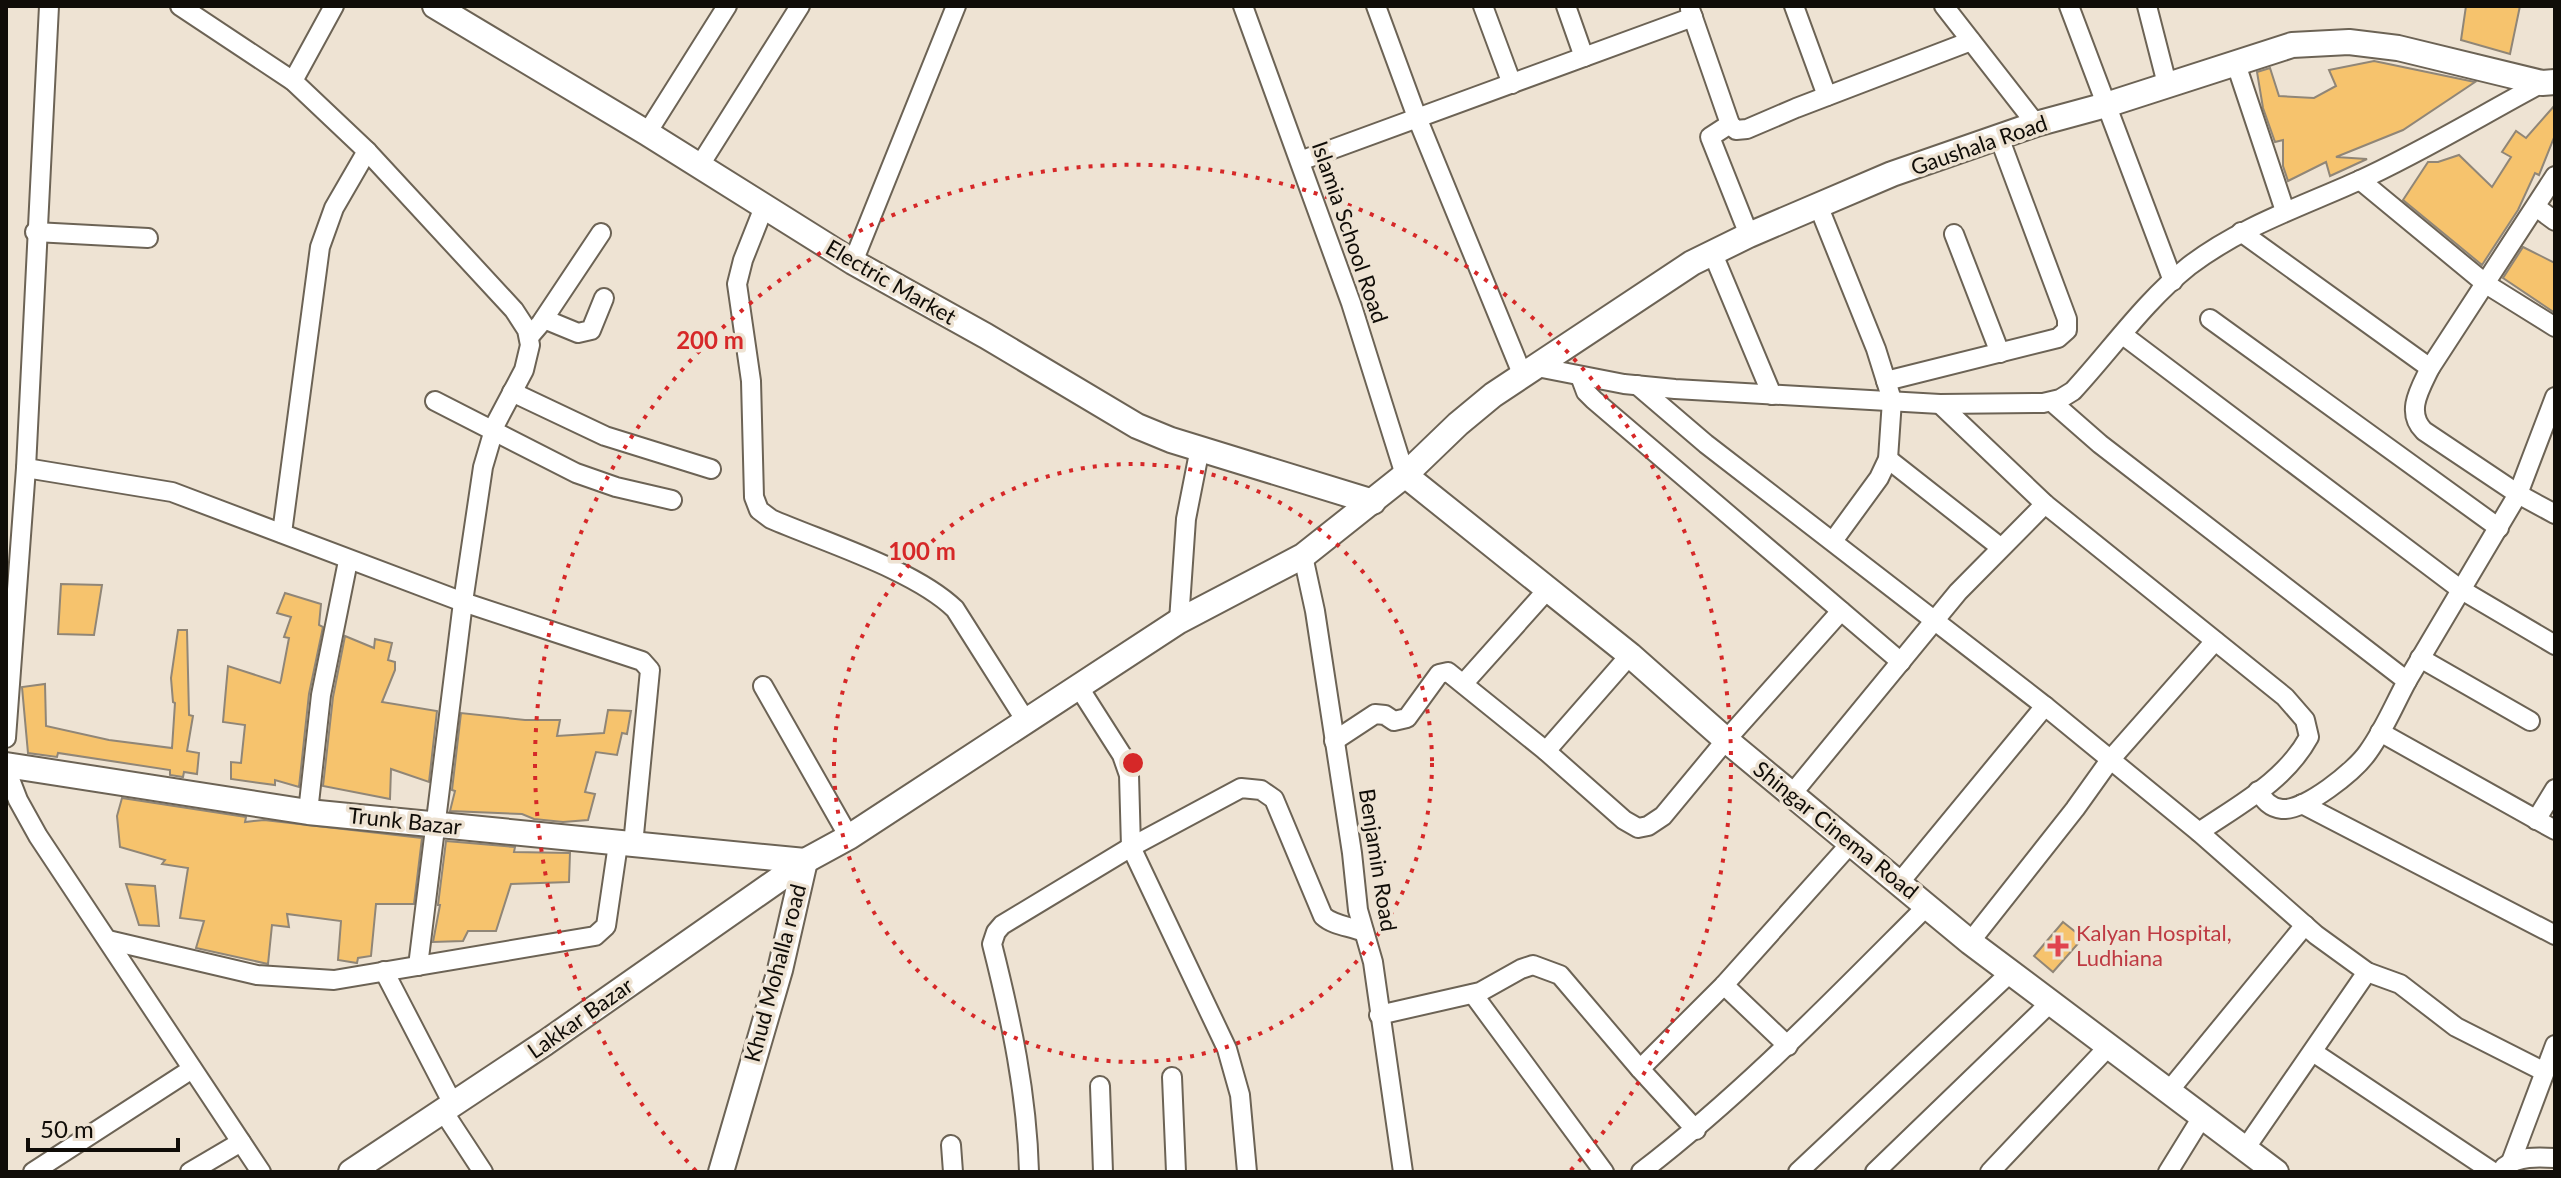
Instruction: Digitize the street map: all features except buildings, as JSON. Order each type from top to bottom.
[{"type":"street","points":[[6,738],[14,500],[26,468],[35,232],[49,6]]},
{"type":"street","points":[[180,6],[293,81],[367,151],[514,310],[529,337],[528,357],[493,431],[483,467],[418,966]]},
{"type":"street","points":[[293,81],[334,6]]},
{"type":"street","name":"Electric Market","points":[[435,6],[700,165],[853,262],[986,336],[1137,426],[1171,440],[1373,502]]},
{"type":"street","points":[[700,165],[800,6]]},
{"type":"street","points":[[853,262],[956,6]]},
{"type":"street","name":"Islamia School Road","points":[[1243,6],[1351,303],[1405,475]]},
{"type":"street","points":[[1376,6],[1418,120],[1530,371],[1637,385],[1772,395],[1940,404],[2052,402],[2073,391],[2136,318],[2173,281],[2220,245],[2285,211],[2360,180],[2548,82]]},
{"type":"street","points":[[1483,6],[1512,84]]},
{"type":"street","points":[[1566,6],[1584,57]]},
{"type":"street","points":[[1794,6],[1827,96]]},
{"type":"street","points":[[1944,6],[2036,124]]},
{"type":"street","points":[[2069,6],[2173,281]]},
{"type":"street","points":[[2147,6],[2167,84]]},
{"type":"street","points":[[647,133],[722,8]]},
{"type":"street","points":[[1300,161],[1584,57],[1691,11],[1730,124],[1736,130],[1747,129],[1971,41]]},
{"type":"street","name":"Gaushala Road","points":[[1179,621],[1303,556],[1405,475],[1493,395],[1692,263],[1749,235],[1892,174],[2036,124],[2106,105],[2292,45],[2349,42],[2398,48],[2548,82]]},
{"type":"street","points":[[2235,61],[2285,211]]},
{"type":"street","points":[[1730,124],[1710,137],[1749,235]]},
{"type":"street","points":[[1886,381],[2058,338],[2068,326],[1999,137]]},
{"type":"street","points":[[282,533],[320,247],[339,198],[367,151]]},
{"type":"street","points":[[2555,176],[2430,368],[2417,394],[2416,422],[2424,431],[2518,494],[2555,514]]},
{"type":"street","points":[[2360,180],[2486,284],[2555,327]]},
{"type":"street","points":[[1818,205],[1892,400],[1888,459],[1879,478],[1833,541]]},
{"type":"street","points":[[764,207],[737,284],[751,381],[754,497],[759,510],[771,519],[916,582],[946,600],[955,609],[1026,721]]},
{"type":"street","points":[[2536,207],[2555,221]]},
{"type":"street","points":[[35,232],[148,238]]},
{"type":"street","points":[[2241,232],[2430,368]]},
{"type":"street","points":[[529,337],[601,233]]},
{"type":"street","points":[[1954,234],[2000,353]]},
{"type":"street","points":[[1713,254],[1772,395]]},
{"type":"street","points":[[544,319],[578,333],[591,330],[604,298]]},
{"type":"street","points":[[2210,319],[2499,528]]},
{"type":"street","points":[[2123,335],[2460,589],[2555,645]]},
{"type":"street","points":[[1580,376],[1586,392],[1594,400],[1901,662]]},
{"type":"street","points":[[1637,385],[1706,444],[2045,706],[2199,832],[2305,925],[2367,972],[2400,984],[2456,1027],[2543,1071]]},
{"type":"street","points":[[512,392],[605,436],[711,469]]},
{"type":"street","points":[[2258,791],[2265,801],[2278,809],[2302,804],[2358,765],[2518,494],[2555,397]]},
{"type":"street","points":[[435,401],[576,473],[616,487],[672,500]]},
{"type":"street","points":[[2052,402],[2111,454],[2407,681]]},
{"type":"street","points":[[1940,404],[2045,504],[2285,697],[2305,720],[2309,737],[2289,768],[2199,832]]},
{"type":"street","points":[[1179,621],[1186,519],[1200,448]]},
{"type":"street","points":[[1888,459],[2000,547]]},
{"type":"street","points":[[26,468],[172,492],[348,561],[647,664],[650,670],[626,844],[606,926],[595,936],[334,980],[272,977],[108,940]]},
{"type":"street","name":"Shingar Cinema Road","points":[[1405,475],[1630,655],[1726,740],[1970,942],[2276,1172]]},
{"type":"street","points":[[1792,794],[1935,619],[2000,547],[2045,504]]},
{"type":"street","name":"Benjamin Road","points":[[1303,556],[1315,611],[1358,910],[1373,962],[1403,1172]]},
{"type":"street","points":[[308,812],[321,695],[348,561]]},
{"type":"street","points":[[1464,683],[1548,589]]},
{"type":"street","points":[[1334,741],[1375,714],[1385,715],[1394,721],[1407,718],[1439,674],[1453,674],[1624,820],[1638,828],[1648,826],[1663,816],[1841,611]]},
{"type":"street","name":"Khud Mohalla road","points":[[721,1172],[743,1088],[780,970],[805,861],[849,837],[1179,621]]},
{"type":"street","points":[[1970,942],[2110,760],[2215,641]]},
{"type":"street","points":[[1546,751],[1630,655]]},
{"type":"street","points":[[2420,658],[2530,721]]},
{"type":"street","points":[[763,686],[849,837]]},
{"type":"street","points":[[1078,686],[1118,745],[1129,775],[1131,847],[1227,1049],[1240,1095],[1247,1172]]},
{"type":"street","points":[[1900,882],[2045,706]]},
{"type":"street","points":[[2380,732],[2555,830]]},
{"type":"street","points":[[6,767],[18,800],[38,836],[261,1172]]},
{"type":"street","name":"Trunk Bazar","points":[[6,767],[308,812],[805,861]]},
{"type":"street","points":[[1029,1172],[1028,1124],[1021,1074],[992,944],[1002,925],[1131,847],[1241,788],[1261,790],[1274,799],[1323,916],[1331,923],[1364,932]]},
{"type":"street","points":[[2536,820],[2555,789]]},
{"type":"street","points":[[2302,804],[2555,935]]},
{"type":"street","points":[[1640,1069],[1724,985],[1851,843]]},
{"type":"street","name":"Lakkar Bazar","points":[[351,1172],[545,1043],[805,861]]},
{"type":"street","points":[[1641,1172],[1696,1130],[1788,1046],[1928,905]]},
{"type":"street","points":[[2168,1092],[2305,925]]},
{"type":"street","points":[[1379,1015],[1473,994],[1533,965],[1548,969],[1560,975],[1696,1130]]},
{"type":"street","points":[[384,971],[448,1108],[483,1172]]},
{"type":"street","points":[[1798,1172],[2011,972]]},
{"type":"street","points":[[2245,1149],[2367,972]]},
{"type":"street","points":[[1724,985],[1788,1046]]},
{"type":"street","points":[[1473,994],[1604,1172]]},
{"type":"street","points":[[1875,1172],[2050,1003]]},
{"type":"street","points":[[2500,1169],[2555,1045]]},
{"type":"street","points":[[1990,1172],[2108,1047]]},
{"type":"street","points":[[2313,1052],[2500,1169]]},
{"type":"street","points":[[33,1172],[192,1069]]},
{"type":"street","points":[[1172,1077],[1176,1172]]},
{"type":"street","points":[[1100,1086],[1103,1172]]},
{"type":"street","points":[[2168,1172],[2202,1117]]},
{"type":"street","points":[[190,1172],[241,1142]]},
{"type":"street","points":[[951,1145],[953,1172]]},
{"type":"street","points":[[2500,1169],[2530,1157],[2555,1158]]},
{"type":"place","name":"Kalyan Hospital, Ludhiana","points":[[2058,946]]}]
